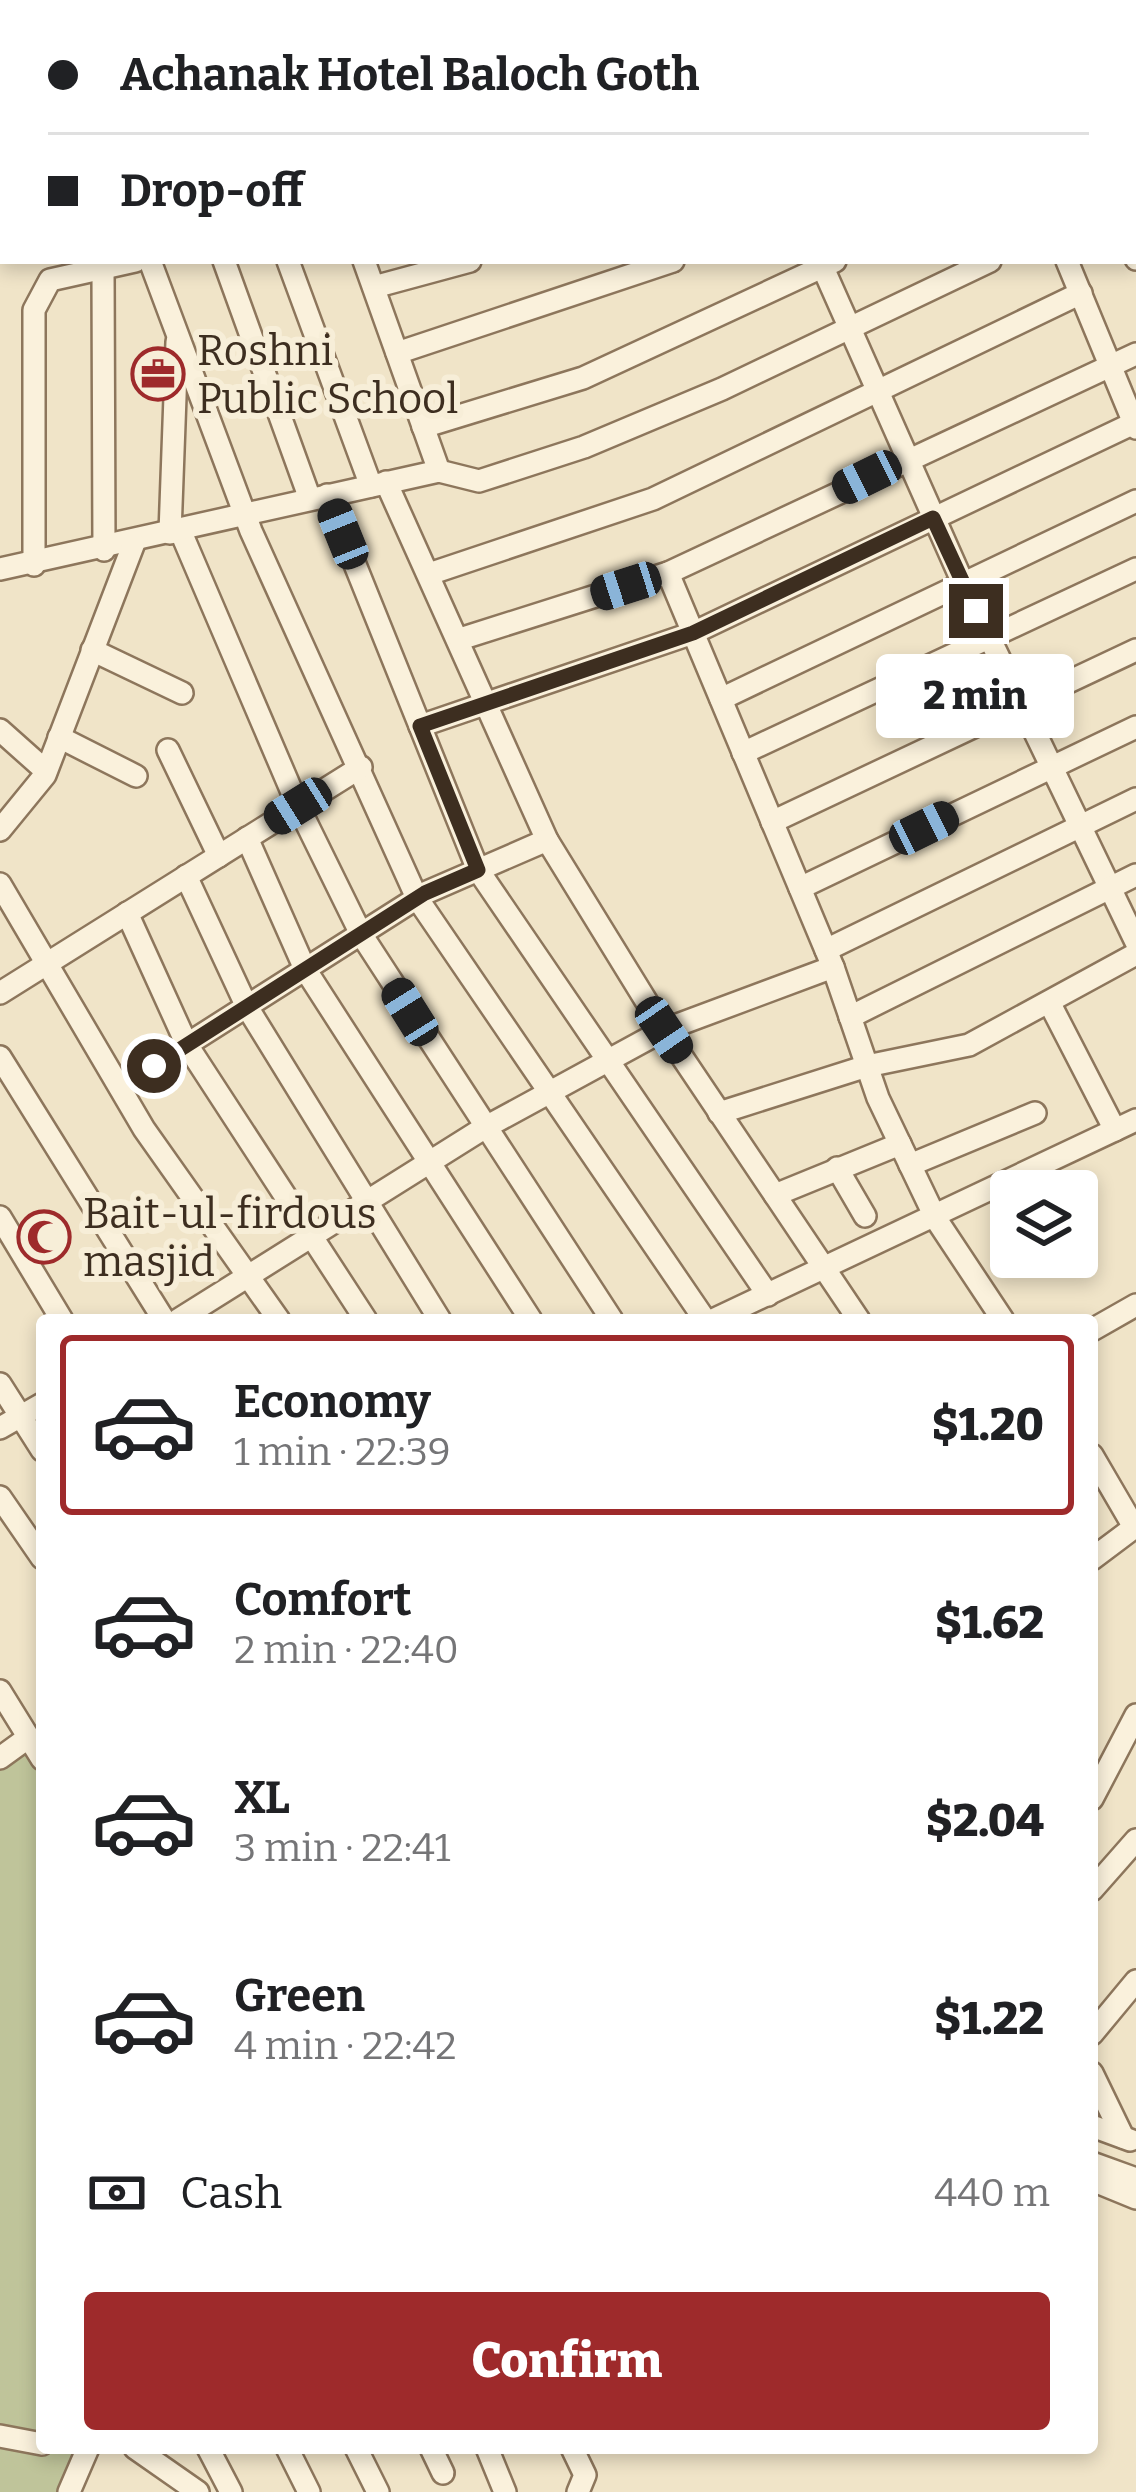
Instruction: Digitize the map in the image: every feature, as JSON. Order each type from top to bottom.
[{"type":"street","points":[[34,565],[34,310],[50,280],[121,264]]},
{"type":"street","points":[[152,264],[244,513],[417,898],[547,1094],[705,1314]]},
{"type":"street","points":[[225,264],[318,497],[478,870],[768,1295]]},
{"type":"street","points":[[289,264],[378,484],[460,639],[547,840],[664,1030],[855,1314]]},
{"type":"street","points":[[365,264],[439,471]]},
{"type":"street","points":[[374,287],[459,264]]},
{"type":"street","points":[[397,353],[665,264]]},
{"type":"street","points":[[424,427],[583,378],[824,264]]},
{"type":"street","points":[[826,264],[878,393],[988,639],[1136,942]]},
{"type":"street","points":[[0,569],[104,550],[244,513],[439,471],[479,481],[584,447],[984,264]]},
{"type":"street","points":[[420,726],[693,633],[1135,425],[1068,264]]},
{"type":"street","points":[[103,268],[104,550]]},
{"type":"street","points":[[429,574],[653,499],[1081,293]]},
{"type":"street","points":[[177,333],[175,532],[361,934],[608,1314]]},
{"type":"street","points":[[460,639],[668,573],[1109,362],[1136,354]]},
{"type":"street","points":[[721,699],[1136,501]]},
{"type":"street","points":[[0,830],[46,771],[134,543]]},
{"type":"street","points":[[743,753],[1136,569]]},
{"type":"street","points":[[668,573],[829,958],[900,1144],[936,1219],[992,1314]]},
{"type":"street","points":[[92,650],[182,693]]},
{"type":"street","points":[[772,822],[1136,650]]},
{"type":"street","points":[[800,888],[1136,727]]},
{"type":"street","points":[[0,730],[46,771]]},
{"type":"street","points":[[59,737],[136,776]]},
{"type":"street","points":[[168,751],[219,856]]},
{"type":"street","points":[[0,993],[362,767]]},
{"type":"street","points":[[193,1314],[248,1274],[484,1128],[664,1030],[829,958],[1136,799]]},
{"type":"street","points":[[247,838],[305,969],[527,1314]]},
{"type":"street","points":[[121,1088],[417,898],[547,840]]},
{"type":"street","points":[[850,1018],[1136,875]]},
{"type":"street","points":[[186,877],[247,1006],[436,1314]]},
{"type":"street","points":[[0,884],[8,913],[48,962],[121,1088],[275,1314]]},
{"type":"street","points":[[127,913],[187,1045],[362,1314]]},
{"type":"street","points":[[719,1113],[867,1066],[969,1046],[1136,954]]},
{"type":"street","points":[[1049,1002],[1114,1130]]},
{"type":"street","points":[[0,1057],[160,1314]]},
{"type":"street","points":[[910,1165],[1035,1113]]},
{"type":"street","points":[[743,1314],[768,1295],[1136,1120]]},
{"type":"street","points":[[775,1195],[900,1144]]},
{"type":"street","points":[[837,1168],[865,1216]]},
{"type":"street","points":[[0,1217],[58,1314]]},
{"type":"street","points":[[1098,1327],[1136,1305]]},
{"type":"street","points":[[0,1384],[36,1440]]},
{"type":"street","points":[[0,1428],[36,1407]]},
{"type":"street","points":[[1098,1466],[1135,1527],[1098,1554]]},
{"type":"street","points":[[0,1497],[36,1549]]},
{"type":"street","points":[[0,1691],[36,1749]]},
{"type":"street","points":[[1098,1788],[1136,1715]]},
{"type":"street","points":[[0,1758],[29,1738]]},
{"type":"street","points":[[1098,1883],[1136,1840]]},
{"type":"street","points":[[1098,2027],[1136,1981]]},
{"type":"street","points":[[1098,2084],[1129,2139]]},
{"type":"street","points":[[1098,2128],[1129,2139]]},
{"type":"street","points":[[1098,2165],[1136,2179]]},
{"type":"street","points":[[1098,2182],[1136,2198]]},
{"type":"street","points":[[0,2436],[36,2443]]},
{"type":"street","points":[[72,2491],[79,2454]]},
{"type":"street","points":[[144,2454],[198,2492]]},
{"type":"street","points":[[211,2454],[231,2492]]},
{"type":"street","points":[[289,2454],[309,2492]]},
{"type":"street","points":[[359,2454],[378,2492]]},
{"type":"street","points":[[434,2454],[443,2474]]},
{"type":"street","points":[[489,2454],[505,2492]]},
{"type":"street","points":[[575,2454],[585,2476],[578,2492]]},
{"type":"green space","points":[[28,1738],[36,1751],[36,2454],[85,2454],[69,2492],[0,2492],[0,1758]]},
{"type":"place","name":"Roshni Public School","points":[[158,374]]},
{"type":"place","name":"Bait-ul-firdous masjid","points":[[44,1237]]},
{"type":"route","points":[[154,1066],[425,893],[478,870],[420,726],[693,633],[933,518],[976,611]]}]
